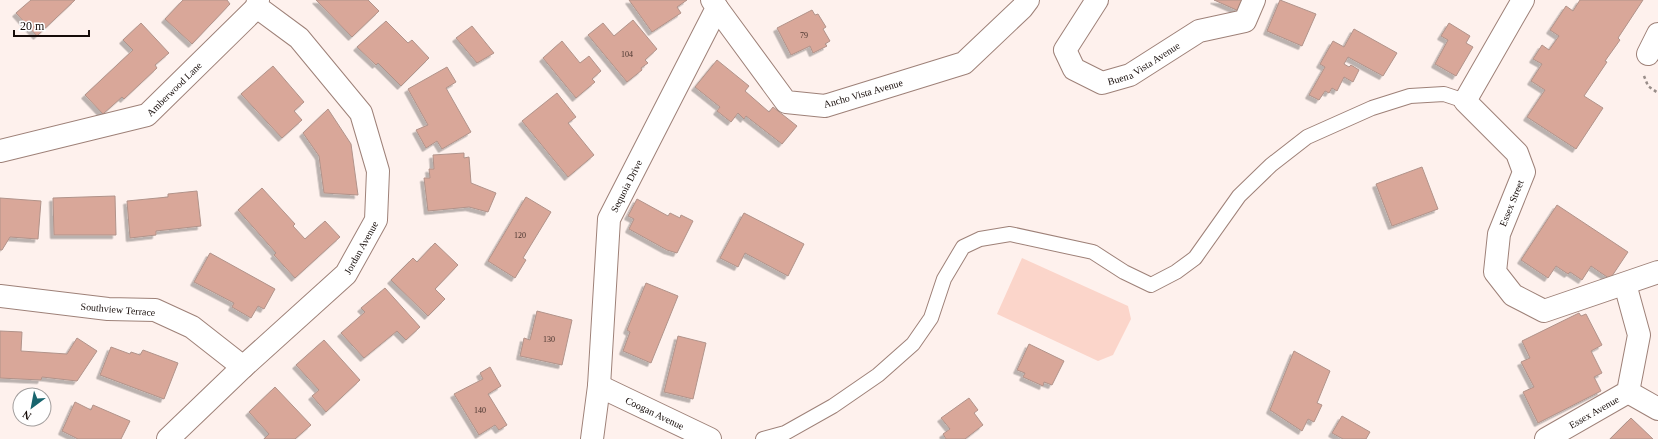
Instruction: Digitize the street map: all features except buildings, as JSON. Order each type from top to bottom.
[{"type":"street","name":"Ancho Vista Avenue","points":[[714,4],[786,102],[824,106],[964,63],[1022,8],[1028,0]]},
{"type":"street","name":"Buena Vista Avenue","points":[[1098,0],[1065,50],[1074,69],[1102,83],[1130,75],[1199,31],[1245,21],[1254,0]]},
{"type":"street","points":[[1465,101],[1523,0]]},
{"type":"street","name":"Amberwood Lane","points":[[0,151],[147,115],[257,4]]},
{"type":"street","name":"Jordan Avenue","points":[[168,439],[243,367],[346,274],[376,220],[378,171],[361,113],[299,38],[257,4]]},
{"type":"street","name":"Sequoia Drive","points":[[592,439],[599,386],[609,219],[714,4]]},
{"type":"street","points":[[1648,54],[1658,34]]},
{"type":"street","name":"Essex Street","points":[[1465,101],[1517,153],[1524,172],[1499,234],[1496,272],[1512,295],[1544,311],[1658,272]]},
{"type":"street","name":"Essex Avenue","points":[[1546,439],[1628,392],[1639,335],[1625,284]]},
{"type":"street","name":"Southview Terrace","points":[[0,296],[108,309],[154,310],[192,327],[243,367]]},
{"type":"street","name":"Coogan Avenue","points":[[599,386],[710,439]]},
{"type":"street","points":[[1628,392],[1658,409]]},
{"type":"lane","points":[[763,439],[785,433],[833,406],[878,375],[913,344],[931,318],[944,279],[963,247],[980,239],[1010,234],[1051,242],[1093,252],[1124,272],[1151,285],[1176,272],[1195,258],[1239,196],[1271,164],[1307,137],[1372,108],[1410,96],[1444,94],[1465,101]]},
{"type":"shaded area","points":[[1022,258],[1128,306],[1131,319],[1113,355],[1098,361],[997,314]]}]
